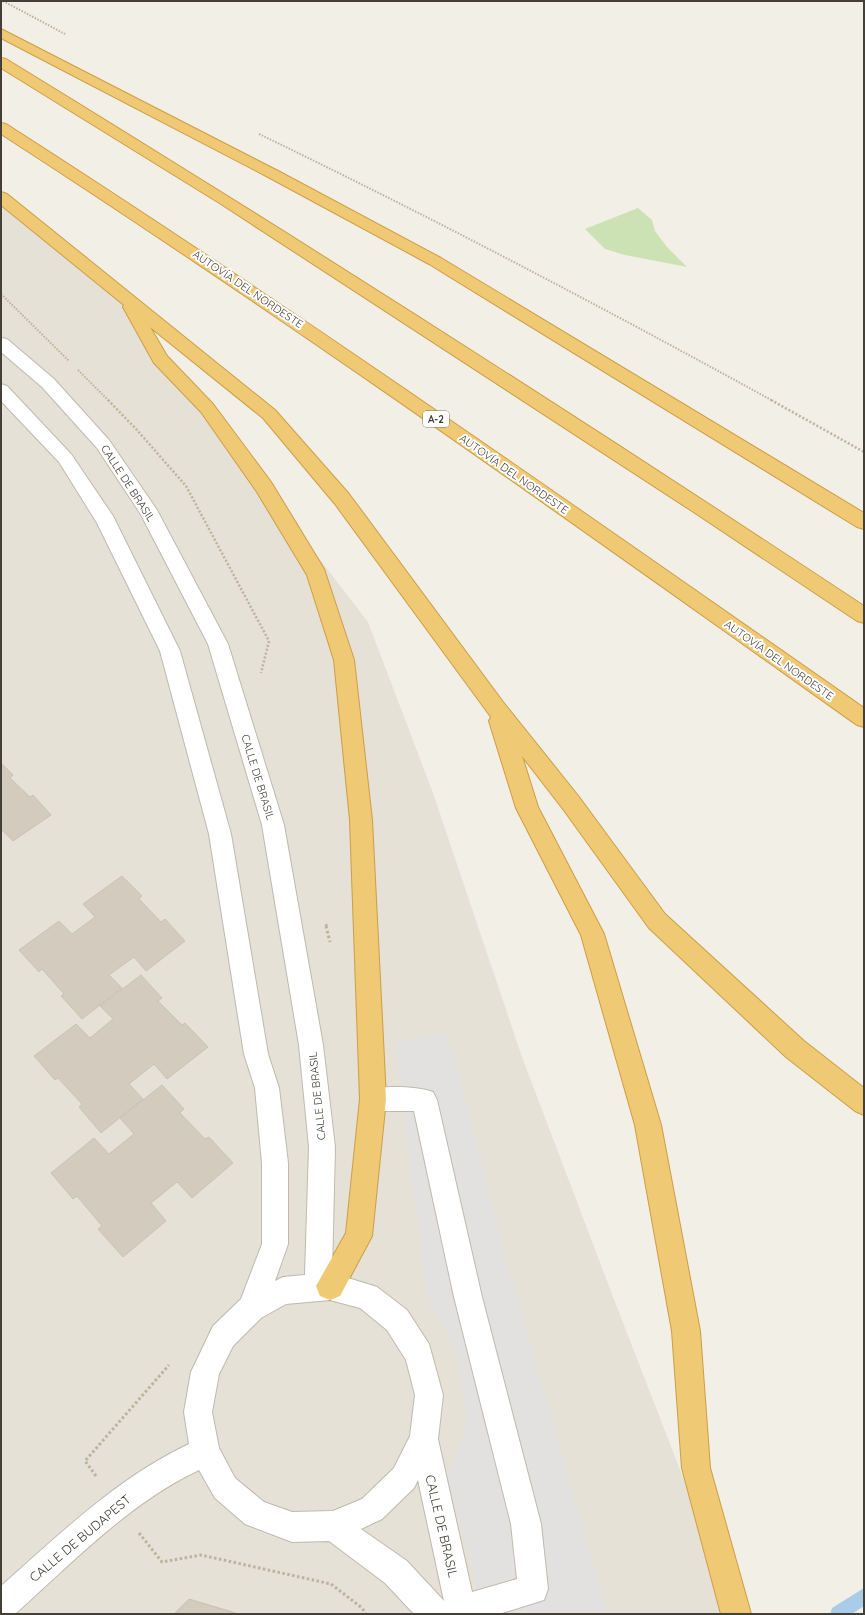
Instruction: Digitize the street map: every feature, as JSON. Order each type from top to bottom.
[{"type":"highway","points":[[1,34],[275,175],[435,261],[864,522]]},
{"type":"highway","points":[[1,62],[240,210],[700,506],[864,616]]},
{"type":"highway","name":"AUTOVÍA DEL NORDESTE","points":[[1,127],[166,234],[319,337],[864,719]]},
{"type":"highway","points":[[1,197],[269,414],[342,499],[496,708],[571,803],[657,921],[795,1049],[864,1103]]},
{"type":"highway","points":[[125,297],[160,359],[208,408],[264,487],[317,574],[344,660],[361,820],[374,1099],[359,1236],[324,1286]]},
{"type":"highway","points":[[496,708],[527,808],[592,934],[648,1125],[686,1331],[696,1468],[736,1614]]},
{"type":"street","name":"CALLE DE BRASIL","points":[[1,343],[48,383],[103,444],[148,510],[218,644],[273,825],[311,1045],[322,1147],[324,1286]]},
{"type":"street","points":[[1,390],[65,458],[106,521],[131,570],[170,651],[220,834],[256,1054],[267,1088],[274,1163],[274,1244],[251,1308]]},
{"type":"street","points":[[333,1526],[452,1613],[533,1589],[526,1524],[468,1297],[424,1100],[374,1099]]},
{"type":"street","points":[[324,1286],[367,1297],[397,1320],[419,1354],[429,1395],[424,1439],[404,1478],[372,1509],[333,1526],[292,1527],[255,1514],[225,1488],[205,1452],[198,1412],[204,1372],[223,1336],[251,1308],[283,1291],[324,1286]]},
{"type":"street","name":"CALLE DE BRASIL","points":[[424,1439],[435,1497],[452,1613]]},
{"type":"street","name":"CALLE DE BUDAPEST","points":[[1,1606],[116,1504],[175,1466],[205,1452]]},
{"type":"path","points":[[3,1],[65,34]]},
{"type":"path","points":[[253,131],[352,179],[650,333],[864,452]]},
{"type":"shaded area","points":[[1,197],[125,297],[160,359],[264,487],[368,622],[433,793],[522,1057],[736,1614],[1,1614]]},
{"type":"shaded area","points":[[444,1034],[457,1065],[509,1270],[608,1614],[484,1614],[447,1477],[466,1426],[461,1368],[443,1324],[428,1302],[395,1042]]},
{"type":"green space","points":[[638,208],[652,220],[655,231],[667,247],[687,267],[625,255],[605,249],[585,229]]},
{"type":"building","points":[[1,763],[13,775],[10,778],[30,797],[33,795],[51,815],[13,841],[1,829]]},
{"type":"building","points":[[122,876],[142,896],[139,899],[161,922],[165,919],[185,941],[146,971],[134,957],[109,975],[122,988],[82,1019],[61,996],[64,994],[42,969],[39,972],[19,950],[59,921],[72,934],[95,917],[83,904]]},
{"type":"building","points":[[141,975],[162,998],[158,1001],[182,1025],[185,1023],[208,1047],[167,1079],[154,1064],[129,1084],[143,1099],[101,1133],[79,1107],[82,1104],[58,1078],[55,1080],[34,1056],[76,1024],[90,1038],[113,1019],[100,1006]]},
{"type":"building","points":[[162,1085],[184,1109],[180,1113],[205,1139],[209,1137],[233,1163],[192,1198],[177,1182],[151,1203],[166,1221],[123,1257],[98,1229],[102,1226],[77,1196],[73,1199],[51,1173],[94,1138],[109,1154],[134,1134],[120,1118]]},
{"type":"building","points":[[189,1599],[239,1614],[174,1614]]},
{"type":"waterway","points":[[838,1614],[864,1596]]}]
